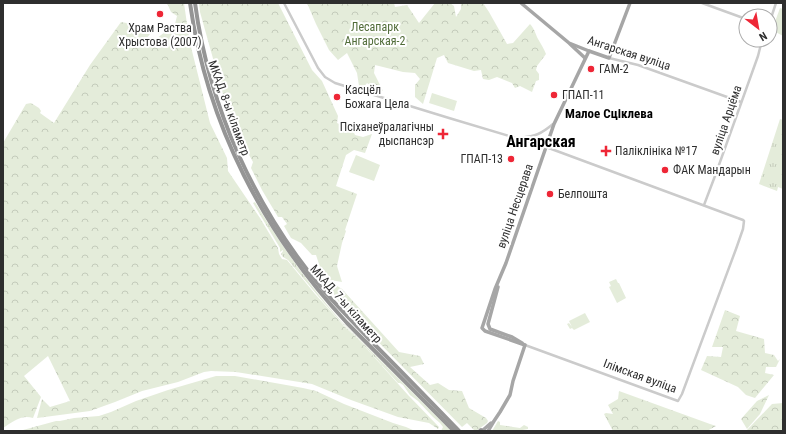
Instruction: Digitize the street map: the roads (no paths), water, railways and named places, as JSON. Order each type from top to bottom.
[{"type":"highway","name":"МКАД, 8-ы кіламетр","points":[[190,3],[200,57],[210,91],[222,126],[244,172]]},
{"type":"highway","name":"МКАД, 8-ы кіламетр","points":[[195,3],[198,29],[213,89],[244,172]]},
{"type":"highway","name":"МКАД, 7-ы кіламетр","points":[[244,172],[273,226],[308,277],[347,323],[440,414]]},
{"type":"highway","points":[[440,414],[459,431]]},
{"type":"highway","points":[[440,414],[454,431]]},
{"type":"main road","name":"Ангарская вуліца","points":[[521,3],[569,43],[609,58]]},
{"type":"main road","points":[[609,58],[630,3]]},
{"type":"main road","points":[[569,43],[585,58]]},
{"type":"main road","name":"вуліца Несцерава","points":[[486,323],[554,124],[588,51]]},
{"type":"main road","points":[[486,323],[490,328],[506,337],[484,330],[482,328],[486,323]]},
{"type":"main road","name":"Ілімская вуліца","points":[[506,337],[524,344]]},
{"type":"main road","points":[[488,431],[510,395],[524,344]]},
{"type":"main road","points":[[481,431],[494,421]]},
{"type":"street","points":[[284,3],[318,68],[322,74],[335,83],[367,94],[546,147],[704,205]]},
{"type":"street","points":[[702,3],[738,16]]},
{"type":"street","name":"вуліца Арцёма","points":[[704,205],[760,48]]},
{"type":"street","name":"Ангарская вуліца","points":[[609,58],[638,65],[741,102]]},
{"type":"street","points":[[517,138],[538,135],[554,124]]},
{"type":"street","name":"Ілімская вуліца","points":[[524,344],[678,401],[682,394],[743,229],[744,221],[704,205]]},
{"type":"place","name":"Храм Раства Хрыстова (2007)","points":[[160,14]]},
{"type":"place","name":"ГАМ-2","points":[[591,69]]},
{"type":"place","name":"ГПАП-11","points":[[554,95]]},
{"type":"place","name":"Касцёл Божага Цела","points":[[337,97]]},
{"type":"place","name":"Псіханеўралагічны дыспансэр","points":[[443,134]]},
{"type":"place","name":"Паліклініка №17","points":[[606,151]]},
{"type":"place","name":"ГПАП-13","points":[[511,159]]},
{"type":"place","name":"ФАК Мандарын","points":[[665,170]]},
{"type":"place","name":"Белпошта","points":[[550,194]]},
{"type":"district","name":"Малое Сціклева","points":[[609,113]]},
{"type":"district","name":"Ангарская","points":[[541,141]]},
{"type":"park label","name":"Лесапарк Ангарская-2","points":[[375,34]]}]
